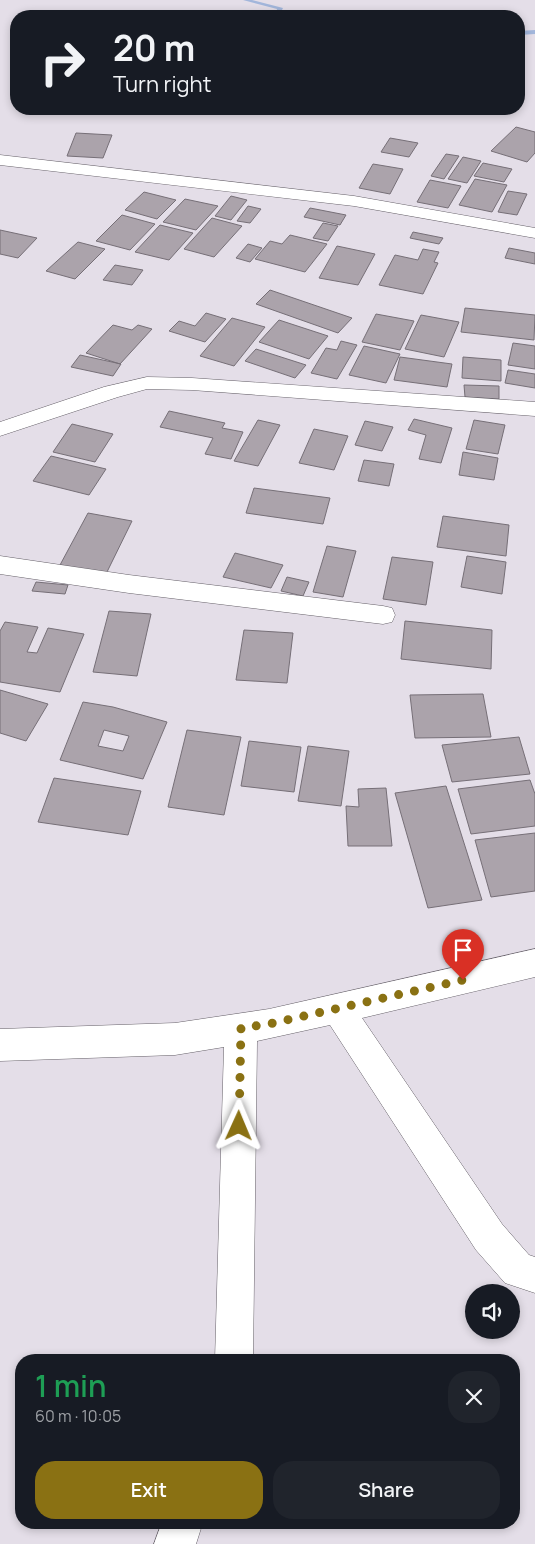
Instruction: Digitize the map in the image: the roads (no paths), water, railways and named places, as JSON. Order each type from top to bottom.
[{"type":"street","points":[[0,160],[354,201],[535,233]]},
{"type":"street","points":[[0,429],[110,392],[147,383],[192,384],[535,409]]},
{"type":"street","points":[[0,566],[383,615]]},
{"type":"street","points":[[0,1045],[175,1039],[241,1028],[337,1008],[535,963]]},
{"type":"street","points":[[337,1008],[489,1237],[518,1270],[535,1275]]},
{"type":"street","points":[[234,1354],[241,1028]]},
{"type":"street","points":[[175,1544],[180,1529]]},
{"type":"waterway","points":[[246,0],[280,8],[279,10]]},
{"type":"waterway","points":[[525,33],[535,32]]}]
